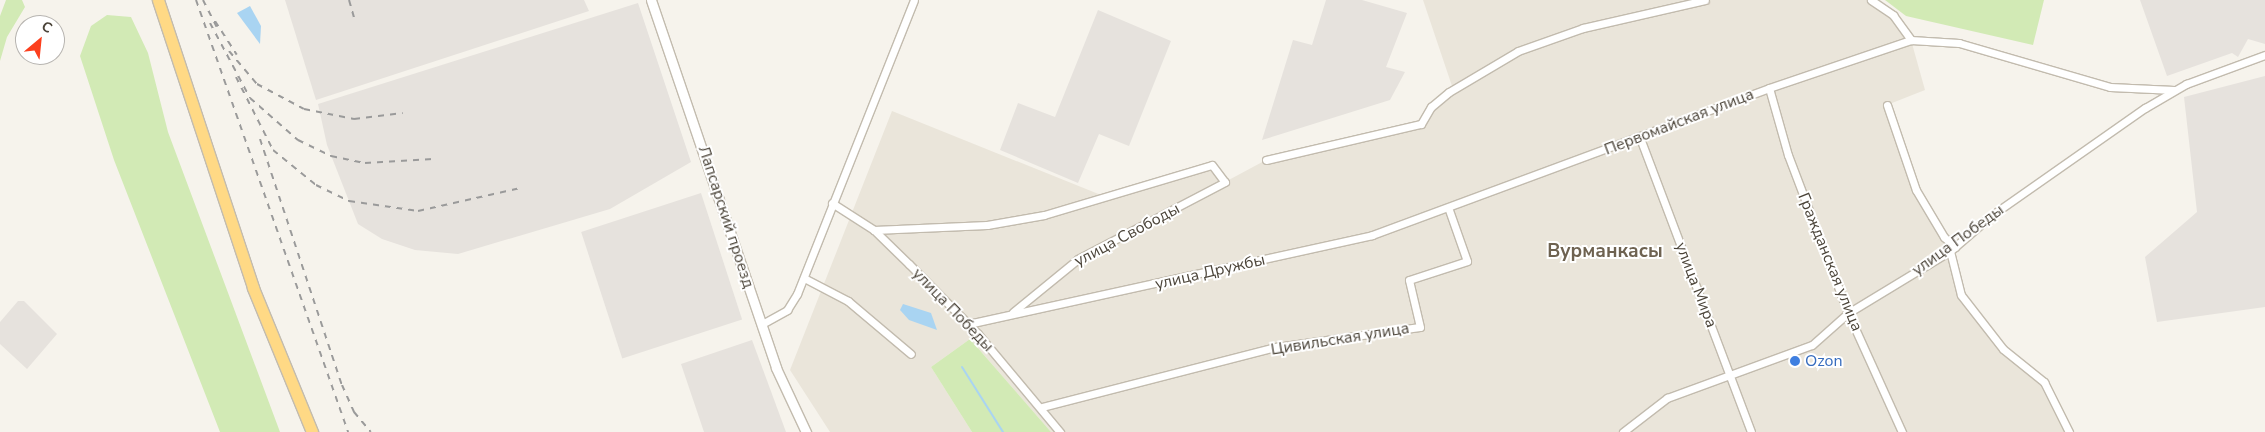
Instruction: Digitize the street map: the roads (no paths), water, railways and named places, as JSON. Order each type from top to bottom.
[{"type":"highway","points":[[158,0],[254,288],[312,432]]},
{"type":"street","name":"Лапсарский проезд","points":[[651,0],[762,324],[806,432]]},
{"type":"street","points":[[762,324],[787,310],[804,278],[832,203],[914,0]]},
{"type":"street","points":[[1266,160],[1421,124],[1431,107],[1449,92],[1518,51],[1583,28],[1705,0]]},
{"type":"street","points":[[1871,0],[1893,15],[1911,40],[1959,43],[2110,87],[2174,90]]},
{"type":"street","name":"Первомайская улица","points":[[1449,210],[1769,88],[1911,40]]},
{"type":"street","name":"улица Победы","points":[[1623,432],[1666,398],[1732,376],[1812,345],[1848,313],[1953,249],[1992,215],[2174,90],[2265,55]]},
{"type":"street","name":"Гражданская улица","points":[[1769,88],[1788,155],[1848,313],[1902,432]]},
{"type":"street","points":[[1887,105],[1916,190],[1953,249],[1961,295],[2003,349],[2044,382],[2069,432]]},
{"type":"street","name":"улица Мира","points":[[1640,138],[1732,376],[1751,432]]},
{"type":"street","name":"улица Свободы","points":[[874,230],[987,224],[1044,215],[1212,165],[1225,182],[1078,259],[1010,314]]},
{"type":"street","name":"улица Победы","points":[[832,203],[874,230],[968,324],[1042,408],[1060,432]]},
{"type":"street","name":"улица Дружбы","points":[[968,324],[1372,235],[1449,210]]},
{"type":"street","name":"Цивильская улица","points":[[1042,408],[1276,347],[1420,327],[1409,280],[1467,261],[1449,210]]},
{"type":"street","points":[[804,278],[848,301],[911,354]]},
{"type":"water","points":[[250,6],[261,26],[260,44],[237,13]]},
{"type":"water","points":[[903,304],[931,313],[937,330],[909,320],[900,310]]},
{"type":"waterway","points":[[962,367],[1003,432]]},
{"type":"railway","points":[[196,0],[348,432]]},
{"type":"railway","points":[[203,0],[217,27]]},
{"type":"railway","points":[[349,0],[355,21]]},
{"type":"railway","points":[[215,21],[237,55]]},
{"type":"railway","points":[[210,23],[250,98],[298,140],[331,156],[365,163],[433,159]]},
{"type":"railway","points":[[229,51],[257,84],[304,109],[354,119],[403,113]]},
{"type":"railway","points":[[236,77],[273,150],[316,185],[349,201],[418,211],[520,188]]},
{"type":"railway","points":[[260,139],[342,385],[354,412],[371,432]]},
{"type":"place","name":"Ozon","points":[[1795,361]]},
{"type":"district","name":"Вурманкасы","points":[[1605,252]]}]
